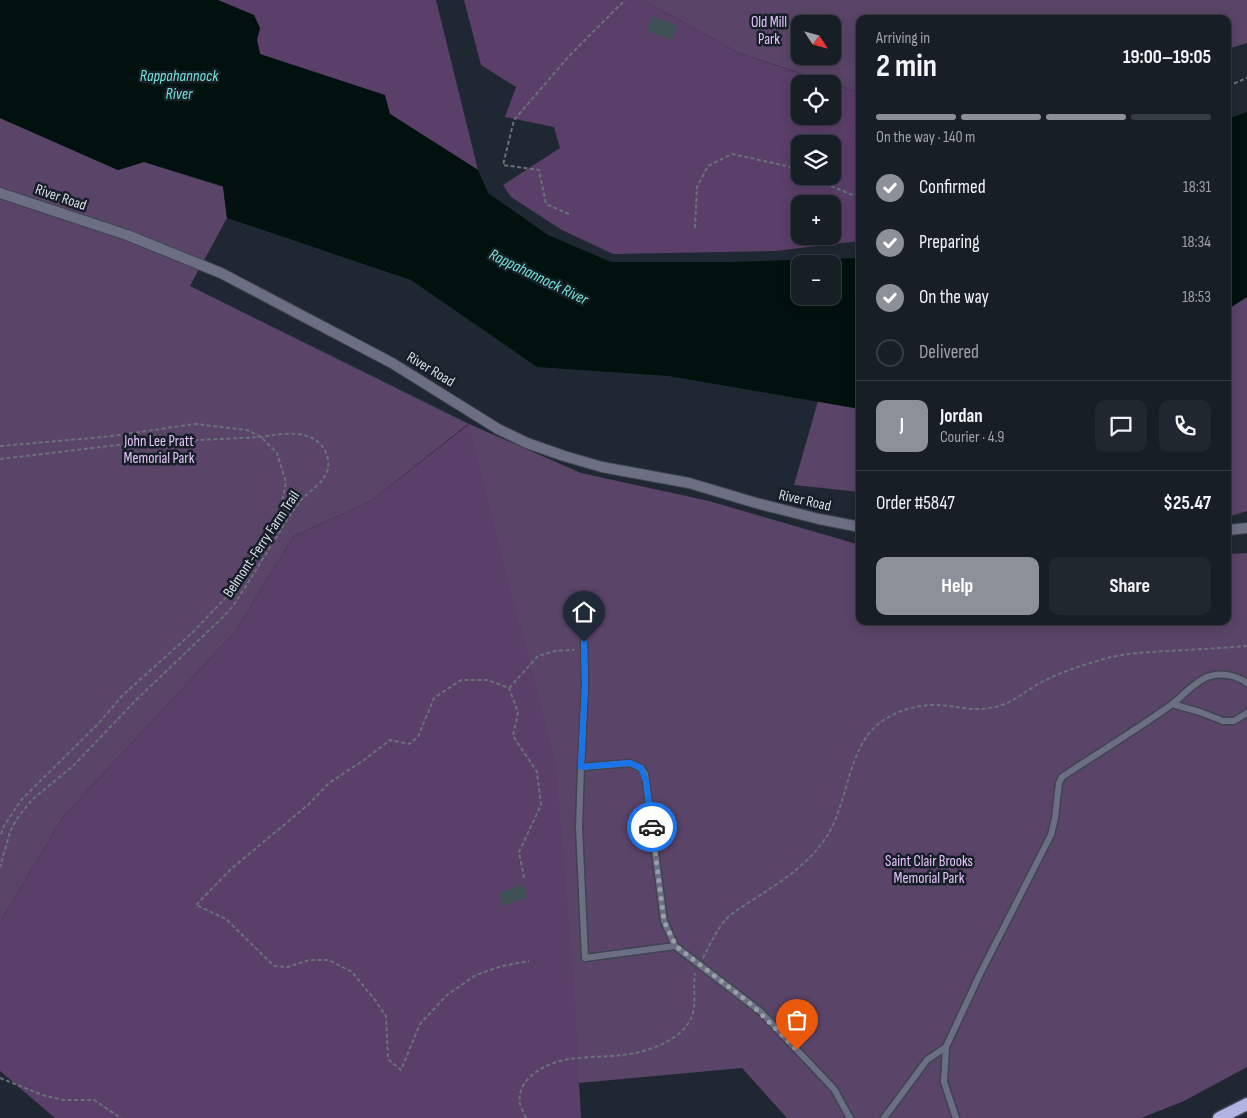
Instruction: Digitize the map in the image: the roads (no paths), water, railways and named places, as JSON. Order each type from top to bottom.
[{"type":"main road","points":[[1219,1118],[1247,1104]]},
{"type":"street","name":"River Road","points":[[0,193],[127,236],[221,274],[392,362],[498,429],[527,443],[602,467],[689,482],[765,505],[856,526]]},
{"type":"street","points":[[1231,530],[1247,528]]},
{"type":"lane","points":[[584,642],[585,685],[579,827],[586,958],[676,946]]},
{"type":"lane","points":[[956,1118],[944,1082],[946,1047],[980,974],[1051,835],[1059,783],[1062,777],[1172,704],[1208,677],[1231,675],[1247,683]]},
{"type":"lane","points":[[1172,704],[1224,721],[1234,721],[1247,712]]},
{"type":"lane","points":[[581,767],[630,763],[641,768],[645,774],[664,921],[676,946],[761,1012],[834,1089],[850,1118]]},
{"type":"lane","points":[[884,1118],[927,1060],[946,1047]]},
{"type":"water","name":"Rappahannock River","points":[[0,0],[218,0],[254,15],[260,28],[257,40],[260,54],[385,95],[390,114],[478,170],[488,193],[548,235],[611,262],[791,260],[791,305],[841,305],[841,259],[856,258],[856,408],[669,376],[537,367],[411,280],[227,218],[223,186],[144,162],[118,170],[0,118]]},
{"type":"water","points":[[1247,112],[1247,297],[1231,307],[1231,118]]},
{"type":"park label","name":"Old Mill Park","points":[[769,30]]},
{"type":"park label","name":"John Lee Pratt Memorial Park","points":[[159,450]]},
{"type":"park label","name":"Saint Clair Brooks Memorial Park","points":[[929,870]]}]
